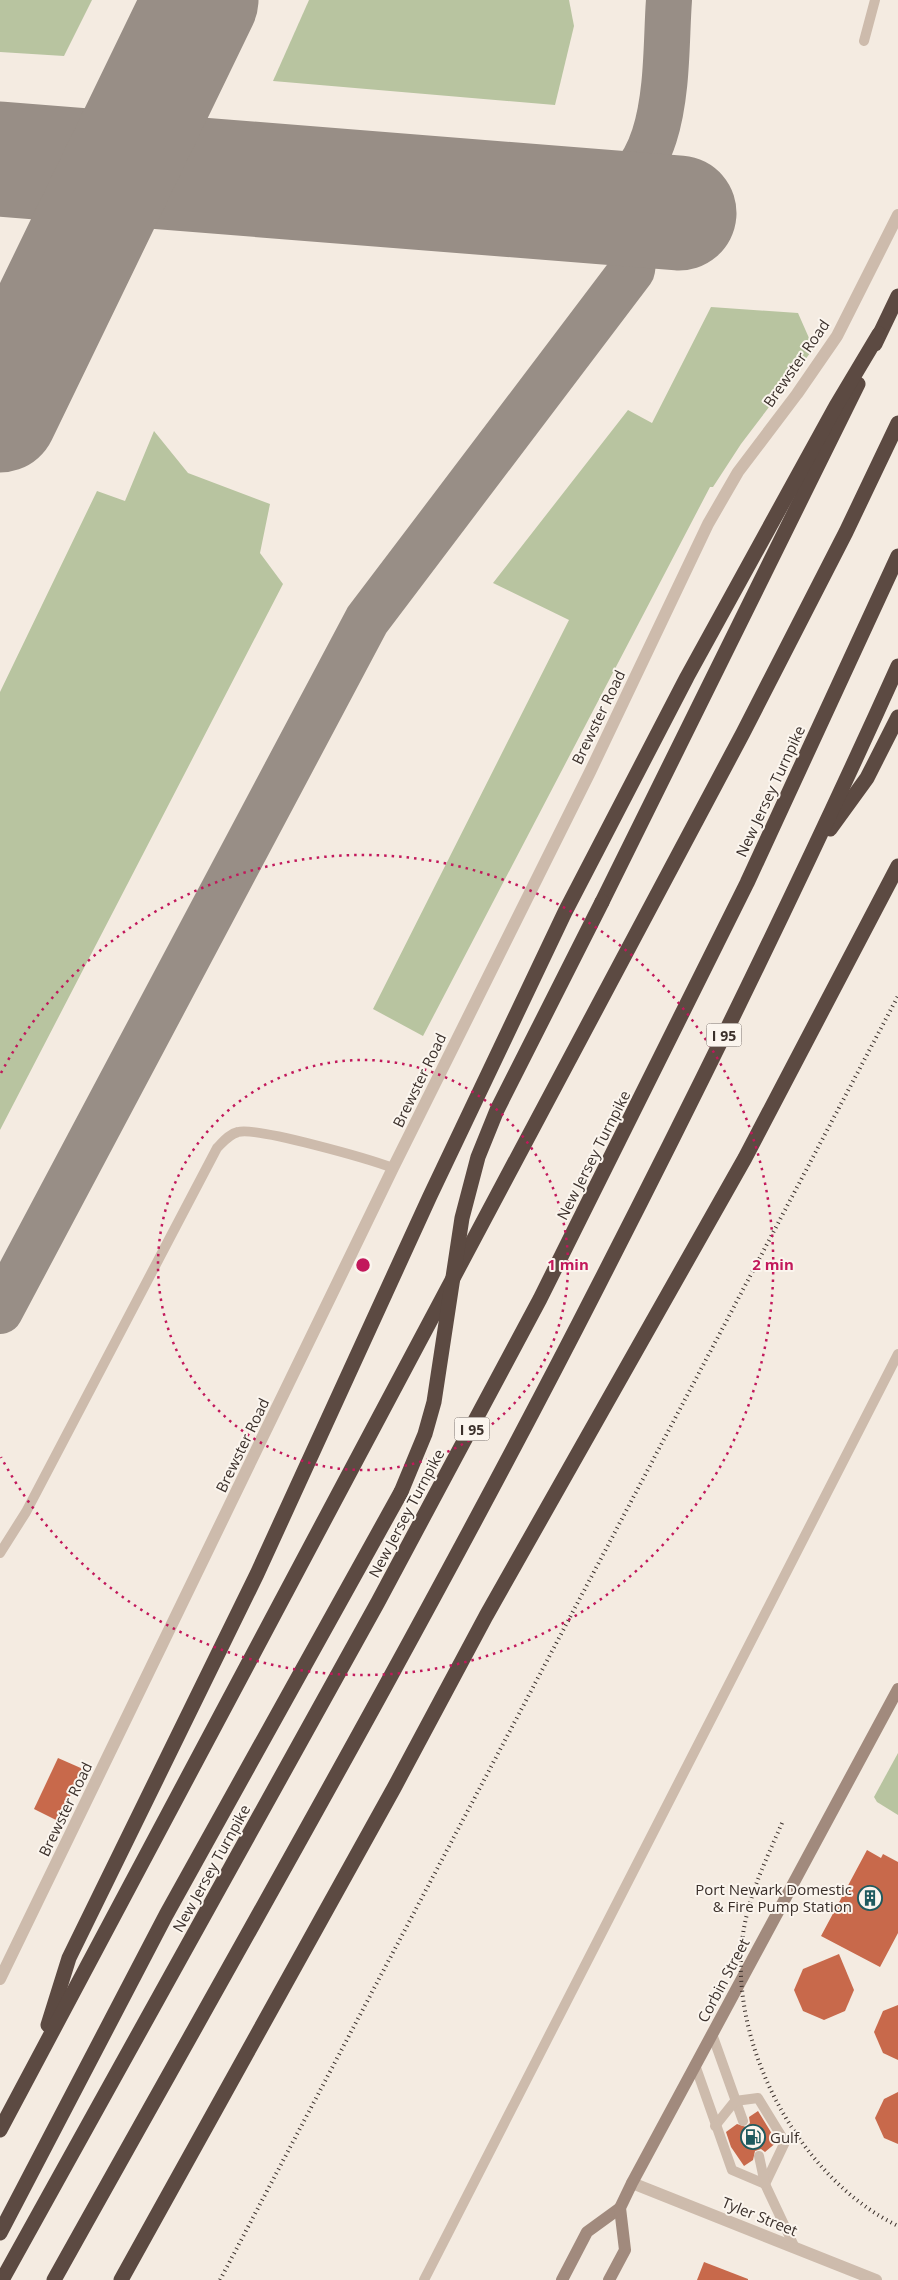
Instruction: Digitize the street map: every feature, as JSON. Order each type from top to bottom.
[{"type":"highway","points":[[0,2234],[166,1915],[401,1492],[425,1434],[435,1396],[462,1218],[478,1157],[501,1102],[846,412],[879,334],[898,296]]},
{"type":"highway","points":[[37,2060],[69,1958],[257,1574],[434,1187],[565,912],[692,668],[836,406],[879,334]]},
{"type":"highway","points":[[0,2130],[743,733],[846,532],[898,423]]},
{"type":"highway","name":"New Jersey Turnpike","points":[[2,2280],[364,1628],[540,1299],[743,892],[898,556]]},
{"type":"highway","name":"I 95","points":[[54,2280],[376,1702],[498,1477],[673,1140],[809,859],[898,666]]},
{"type":"highway","points":[[809,859],[867,778],[898,717]]},
{"type":"highway","points":[[121,2280],[394,1788],[486,1616],[745,1158],[897,867]]},
{"type":"main road","name":"Corbin Street","points":[[562,2280],[587,2232],[620,2208],[898,1689]]},
{"type":"main road","points":[[609,2280],[625,2250],[620,2208]]},
{"type":"street","name":"Brewster Road","points":[[0,1979],[393,1168],[590,772],[723,496],[837,336],[898,215]]},
{"type":"street","name":"Tyler Street","points":[[632,2183],[876,2280]]},
{"type":"lane","points":[[864,41],[875,0]]},
{"type":"lane","points":[[0,1553],[26,1512],[217,1148],[228,1136],[239,1131],[259,1133],[369,1159],[393,1168]]},
{"type":"lane","points":[[424,2280],[898,1354]]},
{"type":"lane","points":[[712,2034],[743,2121]]},
{"type":"lane","points":[[695,2065],[732,2170],[765,2184]]},
{"type":"lane","points":[[715,2126],[735,2101],[758,2098],[785,2142],[765,2184]]},
{"type":"lane","points":[[759,2156],[765,2184],[795,2248]]},
{"type":"green space","points":[[0,0],[92,0],[64,56],[0,52]]},
{"type":"green space","points":[[309,0],[569,0],[574,26],[555,105],[273,81]]},
{"type":"green space","points":[[711,307],[798,313],[809,338],[817,344],[741,444],[713,487],[710,487],[423,1036],[373,1009],[569,620],[493,583],[628,410],[652,423]]},
{"type":"green space","points":[[154,431],[188,473],[270,504],[260,553],[283,584],[0,1130],[0,692],[97,491],[125,501]]},
{"type":"green space","points":[[898,1753],[898,1815],[877,1802],[874,1797]]},
{"type":"building","points":[[58,1758],[83,1769],[58,1821],[34,1809]]},
{"type":"building","name":"Port Newark Domestic & Fire Pump Station","points":[[867,1850],[881,1858],[883,1854],[898,1862],[898,1933],[880,1967],[821,1936]]},
{"type":"building","points":[[839,1954],[854,1990],[845,2011],[824,2020],[803,2011],[794,1990],[803,1969]]},
{"type":"building","points":[[898,2005],[898,2060],[883,2053],[874,2032],[883,2011]]},
{"type":"building","points":[[898,2092],[898,2144],[884,2138],[875,2118],[884,2099]]},
{"type":"building","name":"Gulf","points":[[758,2111],[777,2142],[765,2152],[761,2149],[755,2151],[753,2160],[744,2166],[731,2147],[726,2132],[737,2124],[746,2127],[750,2123],[749,2117]]},
{"type":"building","points":[[704,2262],[748,2279],[748,2280],[697,2280]]},
{"type":"taxiway","points":[[535,201],[588,199],[616,189],[636,172],[650,147],[659,119],[664,88],[669,0]]},
{"type":"taxiway","points":[[0,1311],[367,620],[632,270],[635,249],[630,226],[605,207]]},
{"type":"runway","points":[[0,415],[201,0]]},
{"type":"runway","points":[[0,159],[679,213]]},
{"type":"railway","points":[[220,2280],[898,996]]},
{"type":"railway","points":[[782,1823],[749,1905],[743,1934],[741,1976],[747,2019],[759,2062],[777,2103],[801,2141],[830,2175],[862,2204],[898,2226]]},
{"type":"place","name":"Port Newark Domestic & Fire Pump Station","points":[[870,1898]]},
{"type":"place","name":"Gulf","points":[[753,2137]]}]
